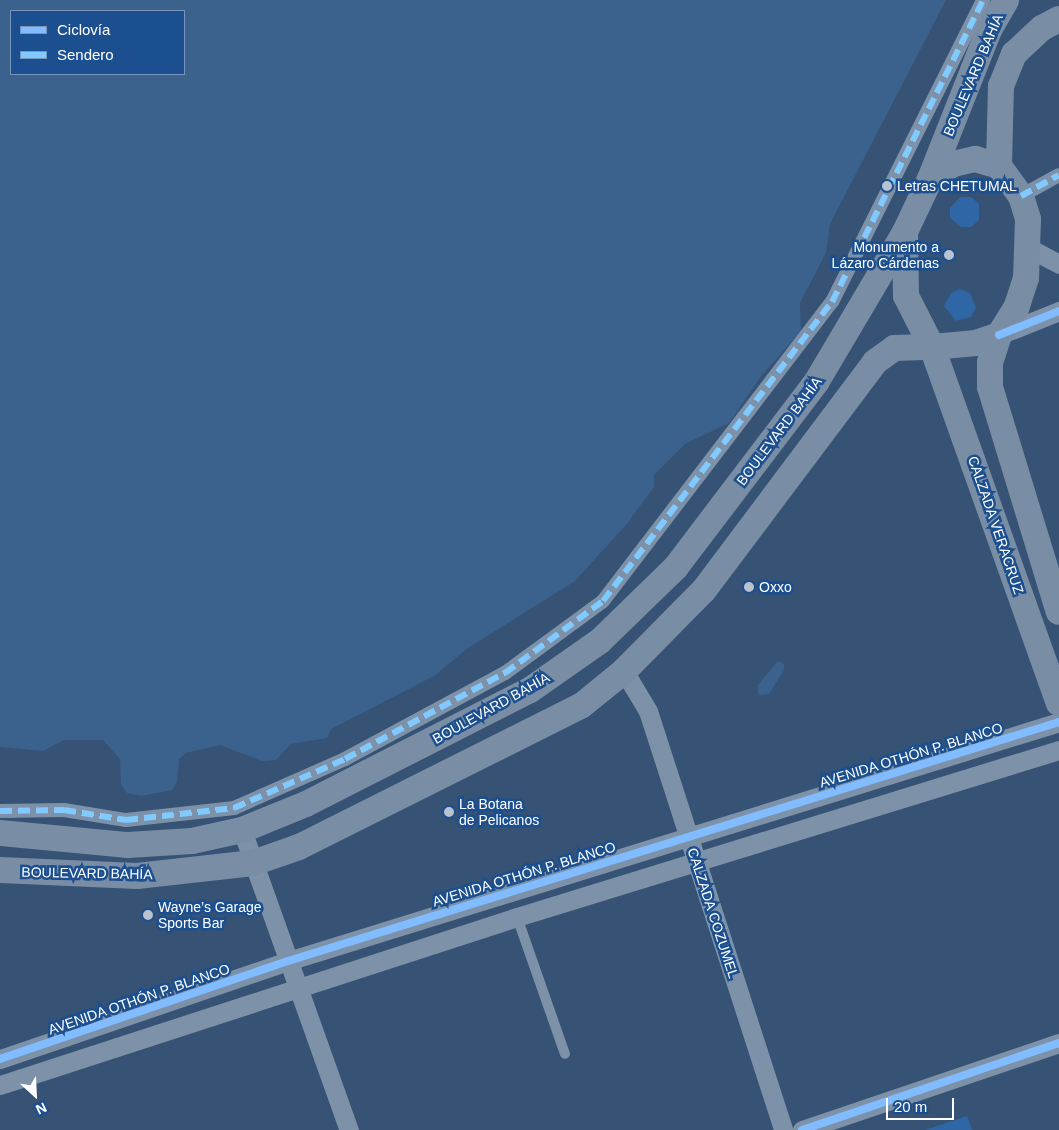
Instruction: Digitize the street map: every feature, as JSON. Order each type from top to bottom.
[{"type":"main road","name":"BOULEVARD BAHÍA","points":[[930,179],[989,30],[1006,0]]},
{"type":"main road","points":[[999,166],[1001,86],[1014,54],[1059,19]]},
{"type":"main road","points":[[999,335],[976,343],[932,347],[906,296],[905,232],[930,179],[953,164],[975,158],[999,166],[1021,196],[1029,248],[1016,308],[999,335],[990,362],[990,387],[1059,612]]},
{"type":"main road","name":"BOULEVARD BAHÍA","points":[[0,833],[128,844],[192,841],[242,830],[306,804],[530,690],[600,641],[676,567],[817,381],[905,232]]},
{"type":"main road","name":"BOULEVARD BAHÍA","points":[[0,870],[137,876],[253,863],[299,847],[524,737],[581,706],[624,672],[704,590],[875,362],[894,348],[932,347]]},
{"type":"main road","name":"CALZADA VERACRUZ","points":[[932,347],[1059,703]]},
{"type":"street","points":[[0,811],[64,810],[126,820],[234,808],[344,759],[505,673],[603,600],[832,302],[983,0]]},
{"type":"street","points":[[1021,196],[1059,175]]},
{"type":"street","points":[[1029,248],[1059,264]]},
{"type":"street","points":[[999,335],[1059,311]]},
{"type":"street","name":"CALZADA COZUMEL","points":[[624,672],[648,711],[783,1130]]},
{"type":"street","name":"AVENIDA OTHÓN P. BLANCO","points":[[0,1060],[288,961],[1059,722]]},
{"type":"street","points":[[0,1084],[517,916],[1059,750]]},
{"type":"street","points":[[242,830],[349,1130]]},
{"type":"street","points":[[509,892],[517,916]]},
{"type":"street","points":[[802,1130],[1059,1043]]},
{"type":"lane","points":[[517,916],[565,1054]]},
{"type":"shaded area","points":[[0,0],[946,0],[830,224],[826,253],[800,303],[801,331],[762,375],[729,423],[685,444],[654,475],[654,487],[626,525],[575,581],[468,648],[434,676],[331,729],[327,738],[291,744],[276,760],[262,761],[220,745],[186,753],[179,759],[177,782],[172,790],[141,796],[127,793],[121,784],[120,759],[103,740],[64,740],[43,751],[0,747]]},
{"type":"shaded area","points":[[960,197],[971,197],[979,204],[979,220],[971,227],[961,227],[950,218],[950,208]]},
{"type":"shaded area","points":[[960,289],[970,293],[976,308],[971,317],[956,321],[944,306],[951,293]]},
{"type":"shaded area","points":[[778,661],[784,664],[784,670],[769,694],[759,695],[757,686]]},
{"type":"shaded area","points":[[967,1116],[972,1130],[925,1130]]},
{"type":"marked path","points":[[0,811],[64,810],[126,820],[234,808],[345,759],[505,673],[603,601],[832,302],[983,0]]},
{"type":"marked path","points":[[1021,196],[1059,175]]},
{"type":"cycle path","points":[[999,335],[1059,311]]},
{"type":"cycle path","points":[[0,1059],[288,961],[1059,722]]},
{"type":"cycle path","points":[[802,1130],[1059,1043]]},
{"type":"place","name":"Letras CHETUMAL","points":[[887,186]]},
{"type":"place","name":"Monumento a Lázaro Cárdenas","points":[[949,255]]},
{"type":"place","name":"Oxxo","points":[[749,587]]},
{"type":"place","name":"La Botana de Pelicanos","points":[[449,812]]},
{"type":"place","name":"Wayne’s Garage Sports Bar","points":[[148,915]]}]
